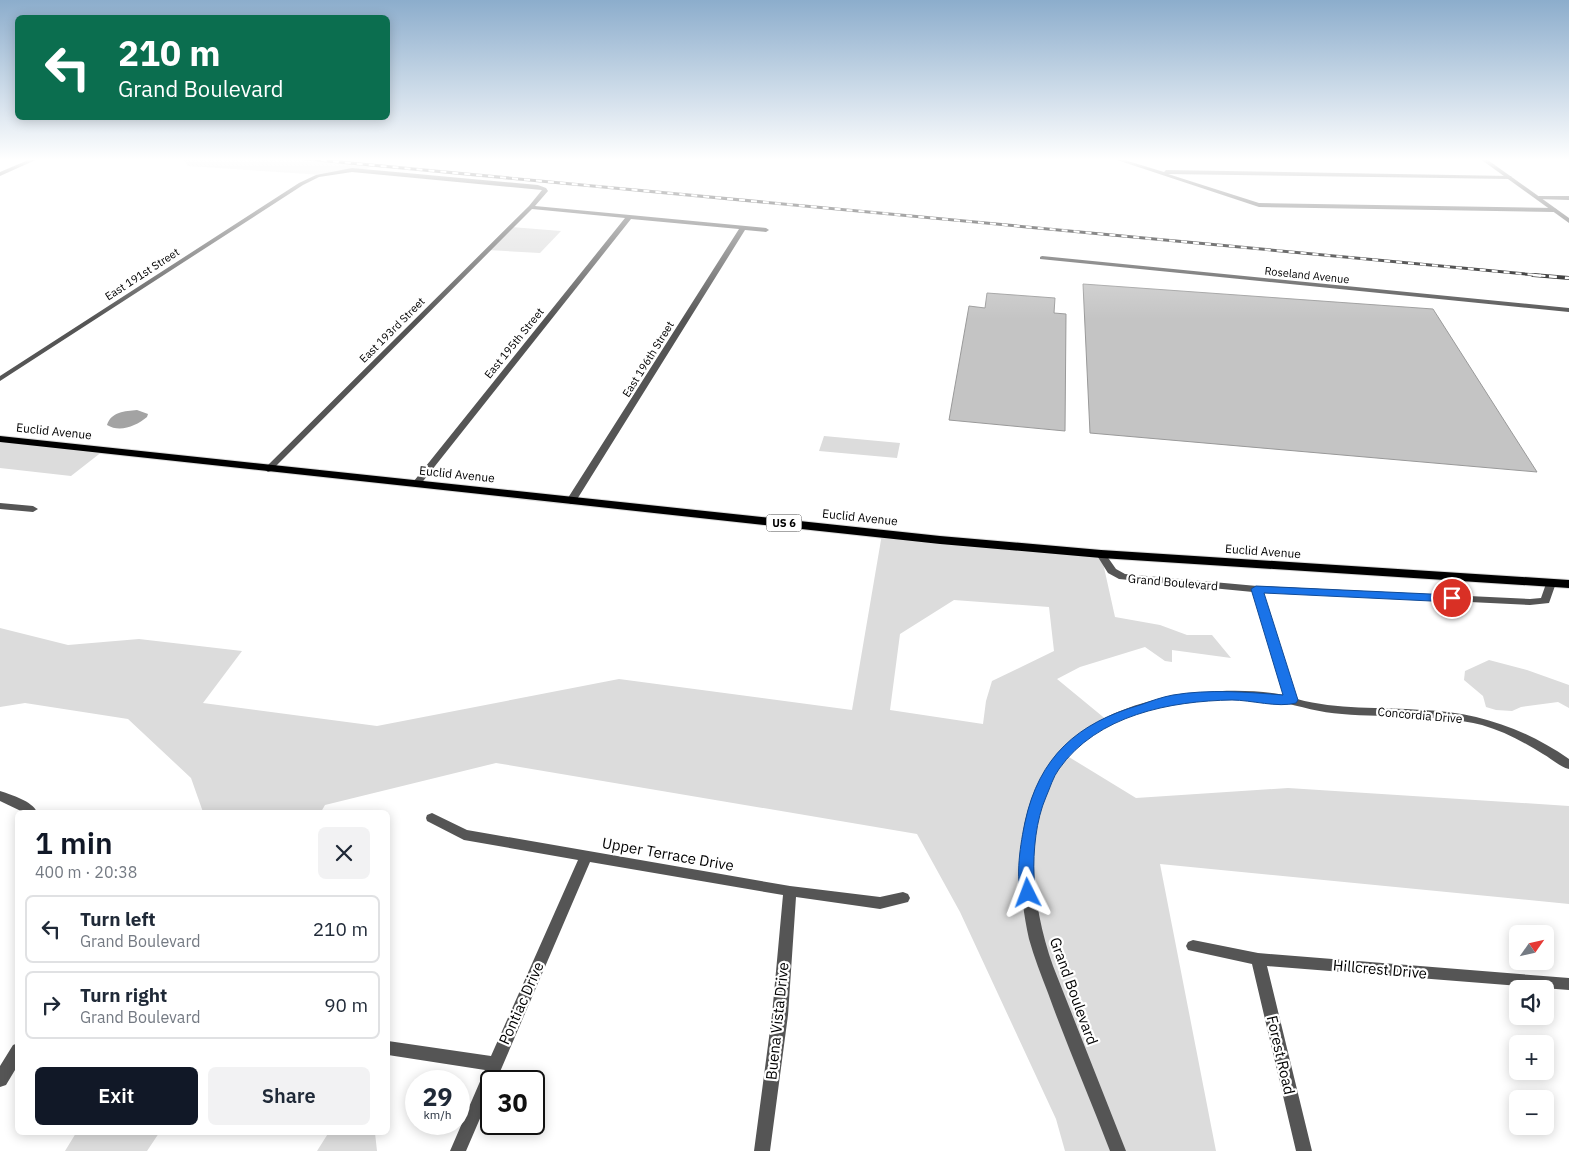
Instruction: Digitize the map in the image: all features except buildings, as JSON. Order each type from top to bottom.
[{"type":"main road","name":"Euclid Avenue","points":[[0,439],[940,540],[1101,554],[1569,584]]},
{"type":"street","name":"East 191st Street","points":[[0,379],[258,212]]},
{"type":"street","name":"East 193rd Street","points":[[268,469],[527,212]]},
{"type":"street","points":[[578,212],[766,230]]},
{"type":"street","points":[[1556,212],[1569,221]]},
{"type":"street","name":"East 195th Street","points":[[417,483],[629,217]]},
{"type":"street","name":"East 196th Street","points":[[571,500],[743,228]]},
{"type":"street","name":"Roseland Avenue","points":[[1042,258],[1569,310]]},
{"type":"street","points":[[0,506],[33,509]]},
{"type":"street","name":"Grand Boulevard","points":[[1101,554],[1112,571],[1123,577],[1256,589],[1530,602],[1545,601],[1551,583]]},
{"type":"street","points":[[1256,589],[1291,700]]},
{"type":"street","name":"Grand Boulevard","points":[[1118,1151],[1059,1004],[1038,944],[1030,911],[1026,876],[1029,836],[1036,804],[1052,769],[1064,753],[1084,736],[1124,713],[1162,701],[1183,698],[1233,696],[1291,700]]},
{"type":"street","name":"Concordia Drive","points":[[1291,700],[1322,708],[1454,717],[1482,722],[1530,740],[1569,765]]},
{"type":"street","points":[[0,796],[24,806],[29,810]]},
{"type":"street","name":"Upper Terrace Drive","points":[[432,818],[464,835],[790,891],[880,902],[902,898]]},
{"type":"street","name":"Pontiac Drive","points":[[458,1151],[494,1064],[586,856]]},
{"type":"street","name":"Buena Vista Drive","points":[[762,1151],[780,1014],[790,891]]},
{"type":"street","name":"Hillcrest Drive","points":[[1193,946],[1258,958],[1569,984]]},
{"type":"street","name":"Forest Road","points":[[1258,958],[1304,1151]]},
{"type":"street","points":[[390,1048],[494,1064]]},
{"type":"street","points":[[0,1080],[15,1055]]},
{"type":"shaded area","points":[[511,227],[561,231],[540,253],[488,250]]},
{"type":"shaded area","points":[[137,410],[148,414],[147,417],[128,427],[117,428],[107,425],[115,415]]},
{"type":"shaded area","points":[[824,436],[900,443],[897,458],[819,451]]},
{"type":"shaded area","points":[[0,439],[103,451],[71,476],[0,468]]},
{"type":"shaded area","points":[[882,534],[1101,554],[1115,617],[1160,625],[1187,635],[1212,635],[1231,658],[1172,650],[1172,662],[1165,661],[1145,647],[1080,667],[1057,679],[1108,721],[1064,754],[1136,798],[1288,788],[1569,806],[1569,904],[1160,864],[1216,1151],[1065,1151],[1056,1119],[960,912],[917,834],[496,763],[325,805],[322,810],[202,810],[191,778],[128,719],[25,703],[0,707],[0,628],[68,645],[139,639],[242,651],[203,703],[377,726],[619,679],[852,710]],"holes":[[[954,600],[1049,607],[1054,651],[992,681],[986,701],[983,724],[890,710],[900,634]]]},
{"type":"shaded area","points":[[1489,660],[1527,670],[1569,685],[1569,708],[1558,702],[1521,707],[1512,711],[1486,707],[1483,696],[1464,680],[1465,671]]},
{"type":"shaded area","points":[[75,1135],[158,1135],[147,1151],[65,1151]]},
{"type":"shaded area","points":[[327,1135],[375,1135],[377,1151],[317,1151]]},
{"type":"railway","points":[[866,212],[1546,276]]},
{"type":"railway","points":[[1533,275],[1569,278]]},
{"type":"route","points":[[1028,893],[1026,876],[1029,836],[1036,804],[1052,769],[1064,753],[1084,736],[1117,716],[1131,710],[1172,699],[1198,696],[1233,696],[1270,697],[1291,700],[1256,589],[1452,598]]}]
